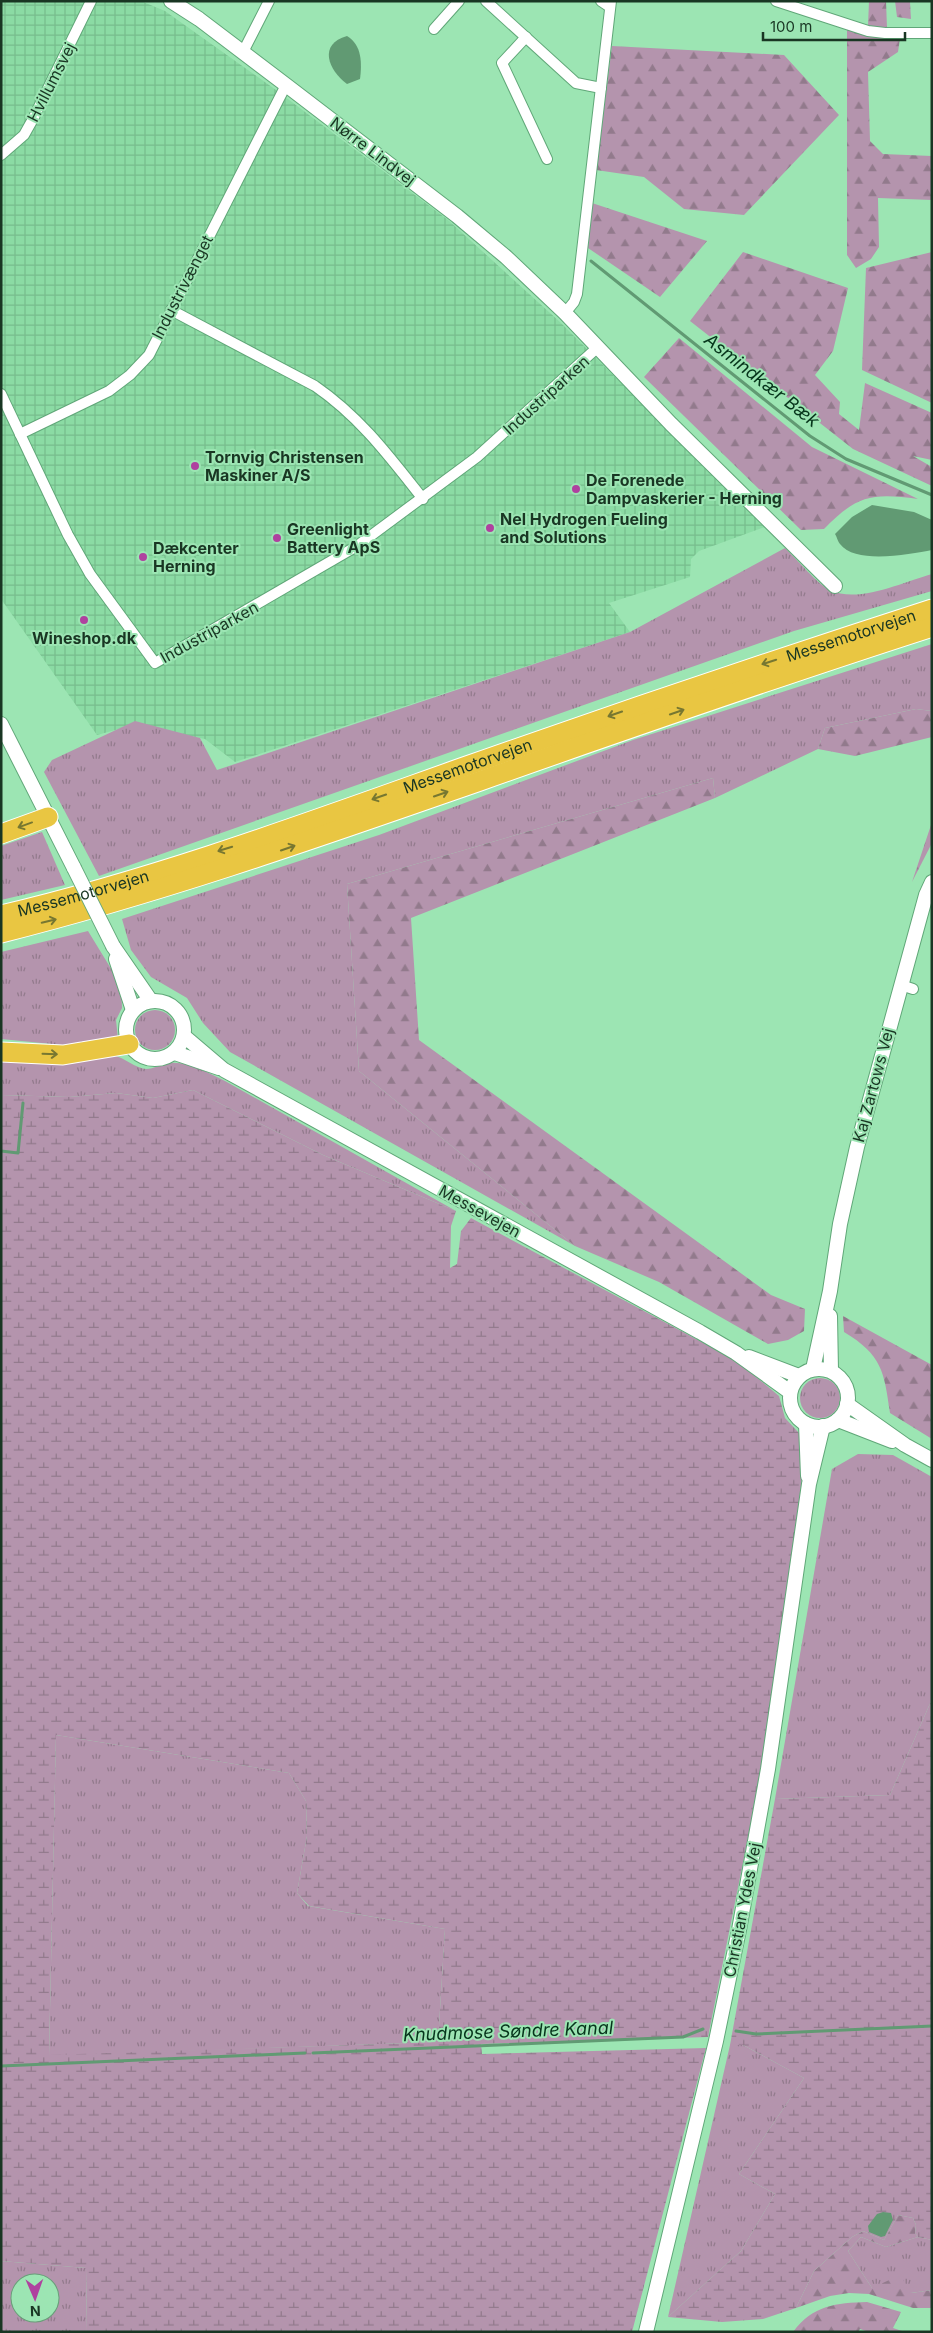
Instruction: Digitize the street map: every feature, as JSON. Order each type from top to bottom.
[{"type":"highway","name":"Messemotorvejen","points":[[1,915],[58,902],[266,837],[679,692],[932,609]]},
{"type":"highway","name":"Messemotorvejen","points":[[1,933],[67,916],[272,854],[688,708],[932,627]]},
{"type":"highway","points":[[1,834],[48,817]]},
{"type":"highway","points":[[1,1052],[63,1055],[129,1044]]},
{"type":"street","name":"Hvillumsvej","points":[[1,155],[24,135],[92,1]]},
{"type":"street","name":"Nørre Lindvej","points":[[171,1],[200,19],[457,216],[506,257],[835,586]]},
{"type":"street","points":[[243,52],[269,1]]},
{"type":"street","points":[[434,29],[459,1]]},
{"type":"street","points":[[486,1],[576,83],[601,88]]},
{"type":"street","points":[[564,313],[574,302],[577,294],[611,4],[601,1]]},
{"type":"street","points":[[776,1],[868,31],[932,33]]},
{"type":"street","points":[[526,36],[502,63],[547,159]]},
{"type":"street","name":"Industrivænget","points":[[20,434],[109,391],[130,375],[149,355],[286,85]]},
{"type":"street","points":[[171,310],[315,386],[337,401],[362,424],[424,499]]},
{"type":"street","name":"Industriparken","points":[[1,394],[79,555],[90,574],[156,663],[357,546],[424,499],[477,458],[598,347]]},
{"type":"street","points":[[1,724],[112,946],[133,1010]]},
{"type":"street","name":"Kaj Zartows Vej","points":[[813,1369],[830,1291],[840,1224],[857,1147],[907,987],[932,882]]},
{"type":"street","points":[[112,946],[151,1001]]},
{"type":"street","points":[[151,1001],[163,1002],[173,1007],[181,1015],[184,1025],[184,1036],[175,1053],[160,1059],[145,1058],[136,1053],[129,1044],[126,1026],[133,1010],[151,1001]]},
{"type":"street","name":"Messevejen","points":[[184,1036],[224,1070]]},
{"type":"street","name":"Messevejen","points":[[175,1053],[224,1070],[736,1353],[790,1392]]},
{"type":"street","name":"Kaj Zartows Vej","points":[[830,1291],[831,1371]]},
{"type":"street","name":"Messevejen","points":[[736,1353],[799,1376]]},
{"type":"street","points":[[813,1369],[831,1371],[840,1378],[845,1386],[847,1404],[838,1420],[824,1426],[806,1424],[793,1412],[790,1392],[799,1376],[813,1369]]},
{"type":"street","points":[[847,1404],[905,1445],[932,1460]]},
{"type":"street","points":[[838,1420],[905,1445]]},
{"type":"street","name":"Christian Ydes Vej","points":[[806,1424],[809,1484]]},
{"type":"street","name":"Christian Ydes Vej","points":[[646,2332],[714,2050],[739,1930],[768,1769],[809,1484],[824,1426]]},
{"type":"shaded area","points":[[1,1],[141,1],[165,11],[276,90],[448,220],[560,322],[765,527],[699,551],[691,559],[690,577],[609,603],[630,632],[235,762],[205,739],[134,725],[97,735],[1,599]]},
{"type":"shaded area","points":[[347,36],[356,44],[360,55],[361,67],[360,79],[347,84],[331,65],[329,51],[338,40]]},
{"type":"shaded area","points":[[872,505],[914,512],[932,520],[932,550],[911,554],[870,556],[848,550],[839,543],[835,534],[852,517]]},
{"type":"shaded area","points":[[883,2212],[891,2213],[893,2220],[885,2236],[881,2237],[869,2232],[868,2226],[877,2214]]},
{"type":"green space","points":[[869,1],[886,1],[887,28],[868,26]]},
{"type":"green space","points":[[895,1],[910,2],[911,19],[897,17]]},
{"type":"green space","points":[[847,27],[900,38],[898,52],[868,72],[870,141],[883,154],[932,156],[932,200],[878,198],[879,247],[871,259],[856,268],[847,255]]},
{"type":"green space","points":[[612,46],[784,55],[839,115],[744,215],[684,209],[644,177],[596,170]]},
{"type":"green space","points":[[592,203],[707,241],[660,297],[588,248]]},
{"type":"green space","points":[[743,252],[848,288],[833,351],[815,375],[840,402],[839,414],[859,430],[865,383],[932,413],[932,460],[913,456],[932,467],[932,486],[853,449],[690,321]]},
{"type":"green space","points":[[932,252],[932,403],[862,370],[866,268]]},
{"type":"green space","points":[[679,338],[812,447],[918,499],[889,496],[866,499],[846,509],[824,529],[801,530],[644,377]]},
{"type":"green space","points":[[785,548],[819,583],[841,594],[854,595],[881,590],[932,574],[932,591],[794,631],[99,876],[44,772],[52,760],[135,721],[200,738],[217,770],[630,632]]},
{"type":"green space","points":[[932,644],[932,711],[916,709],[825,728],[818,749],[715,798],[713,778],[347,884],[359,1071],[575,1246],[230,1052],[203,1023],[187,998],[151,977],[131,950],[122,919],[379,835],[633,740]]},
{"type":"green space","points":[[916,709],[932,711],[932,737],[855,756],[818,749],[825,728]]},
{"type":"green space","points":[[713,778],[715,798],[411,918],[419,1040],[771,1295],[805,1309],[804,1331],[788,1340],[768,1344],[659,1282],[575,1246],[359,1071],[347,884]]},
{"type":"green space","points":[[932,822],[932,843],[912,882]]},
{"type":"green space","points":[[42,832],[65,885],[1,900],[1,846]]},
{"type":"green space","points":[[88,931],[121,985],[122,1008],[116,1020],[118,1039],[62,1045],[1,1039],[1,952]]},
{"type":"green space","points":[[159,1010],[166,1013],[172,1019],[175,1030],[174,1038],[166,1047],[159,1050],[151,1050],[144,1047],[136,1038],[135,1026],[138,1019],[147,1011]]},
{"type":"green space","points":[[113,1055],[146,1069],[176,1063],[205,1071],[456,1211],[323,1155],[193,1090],[153,1098],[116,1093],[69,1097],[1,1095],[1,1058]]},
{"type":"green space","points":[[193,1090],[323,1155],[456,1211],[451,1226],[450,1268],[457,1264],[461,1231],[471,1218],[737,1361],[779,1396],[785,1418],[800,1434],[802,1478],[767,1743],[708,2037],[481,2044],[482,2054],[706,2048],[632,2332],[87,2332],[86,2268],[1,2261],[1,1095],[69,1097],[116,1093],[153,1098]],"holes":[[[56,1735],[289,1773],[306,1801],[307,1836],[297,1893],[309,1906],[445,1929],[438,2042],[49,2055]]]},
{"type":"green space","points":[[843,1316],[932,1365],[932,1439],[890,1413],[886,1386],[879,1365],[866,1348],[844,1332]]},
{"type":"green space","points":[[816,1378],[824,1378],[831,1381],[837,1387],[840,1398],[837,1409],[831,1415],[824,1418],[816,1418],[809,1415],[803,1409],[800,1402],[800,1394],[803,1387],[809,1381]]},
{"type":"green space","points":[[858,1454],[893,1455],[932,1477],[932,1699],[890,1795],[775,1799],[832,1469]]},
{"type":"green space","points":[[932,1699],[932,2240],[918,2237],[915,2233],[916,2225],[913,2218],[898,2215],[884,2240],[863,2231],[852,2237],[814,2271],[796,2308],[763,2319],[722,2322],[668,2317],[741,2251],[775,2194],[739,2174],[804,2078],[743,2045],[730,2045],[775,1799],[890,1795]]},
{"type":"green space","points":[[56,1735],[289,1773],[306,1801],[307,1836],[297,1893],[308,1906],[445,1929],[438,2042],[49,2056]]},
{"type":"green space","points":[[730,2045],[743,2045],[804,2078],[739,2174],[775,2194],[741,2251],[668,2317]]},
{"type":"green space","points":[[898,2215],[913,2218],[916,2225],[915,2233],[918,2237],[886,2247],[861,2237],[848,2251],[872,2288],[900,2275],[911,2293],[932,2290],[932,2308],[913,2308],[869,2294],[849,2293],[830,2296],[796,2308],[814,2271],[852,2237],[863,2231],[884,2240]]},
{"type":"green space","points":[[861,2237],[886,2247],[918,2237],[932,2240],[932,2290],[911,2293],[872,2288],[848,2251]]},
{"type":"green space","points":[[1,2261],[86,2268],[87,2332],[1,2332]]},
{"type":"green space","points":[[867,2302],[901,2312],[893,2328],[905,2332],[869,2332],[860,2329],[858,2332],[793,2332],[809,2316],[826,2307],[845,2303]]},
{"type":"waterway","name":"Asmindkær Bæk","points":[[591,261],[810,436],[846,459],[932,495]]},
{"type":"waterway","points":[[1,1151],[18,1153],[23,1103]]},
{"type":"waterway","name":"Knudmose Søndre Kanal","points":[[736,2031],[756,2034],[932,2026]]},
{"type":"waterway","name":"Knudmose Søndre Kanal","points":[[313,2053],[683,2037],[703,2029]]},
{"type":"waterway","name":"Knudmose Søndre Kanal","points":[[1,2066],[305,2053]]},
{"type":"place","name":"Tornvig Christensen Maskiner A/S","points":[[195,466]]},
{"type":"place","name":"De Forenede Dampvaskerier - Herning","points":[[576,489]]},
{"type":"place","name":"Nel Hydrogen Fueling and Solutions","points":[[490,528]]},
{"type":"place","name":"Greenlight Battery ApS","points":[[277,538]]},
{"type":"place","name":"Dækcenter Herning","points":[[143,557]]},
{"type":"place","name":"Wineshop.dk","points":[[84,620]]}]
